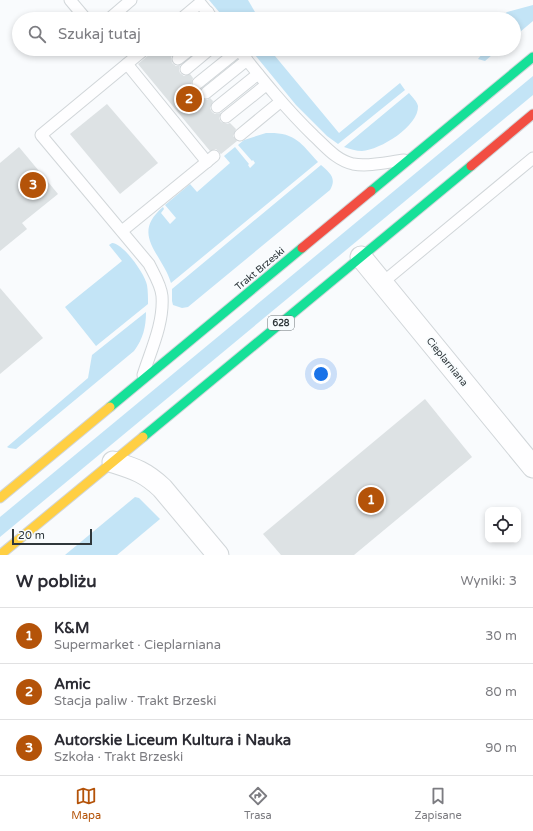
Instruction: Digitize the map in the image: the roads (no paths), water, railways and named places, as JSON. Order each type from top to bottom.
[{"type":"main road","name":"Trakt Brzeski","points":[[0,498],[533,57]]},
{"type":"main road","name":"628","points":[[0,555],[533,114]]},
{"type":"street","name":"Cieplarniana","points":[[361,257],[533,466]]},
{"type":"street","points":[[113,462],[140,471],[152,479],[162,488],[218,555]]},
{"type":"lane","points":[[70,0],[80,12]]},
{"type":"lane","points":[[117,12],[132,0]]},
{"type":"lane","points":[[188,12],[199,1],[204,12]]},
{"type":"lane","points":[[140,382],[162,318],[162,295],[157,280],[149,264],[41,135],[134,68],[141,56]]},
{"type":"lane","points":[[178,60],[183,56]]},
{"type":"lane","points":[[186,69],[202,56]]},
{"type":"lane","points":[[198,83],[231,56]]},
{"type":"lane","points":[[243,56],[280,102],[332,153],[343,160],[354,164],[367,164],[409,159]]},
{"type":"lane","points":[[206,93],[247,60]]},
{"type":"lane","points":[[122,231],[211,159],[134,68]]},
{"type":"lane","points":[[217,107],[258,74]]},
{"type":"lane","points":[[226,117],[266,84]]},
{"type":"lane","points":[[240,135],[280,102]]},
{"type":"lane","points":[[382,283],[533,158]]},
{"type":"place","name":"Amic","points":[[189,99]]},
{"type":"place","name":"Autorskie Liceum Kultura i Nauka","points":[[33,185]]},
{"type":"place","name":"K&M","points":[[371,500]]}]
